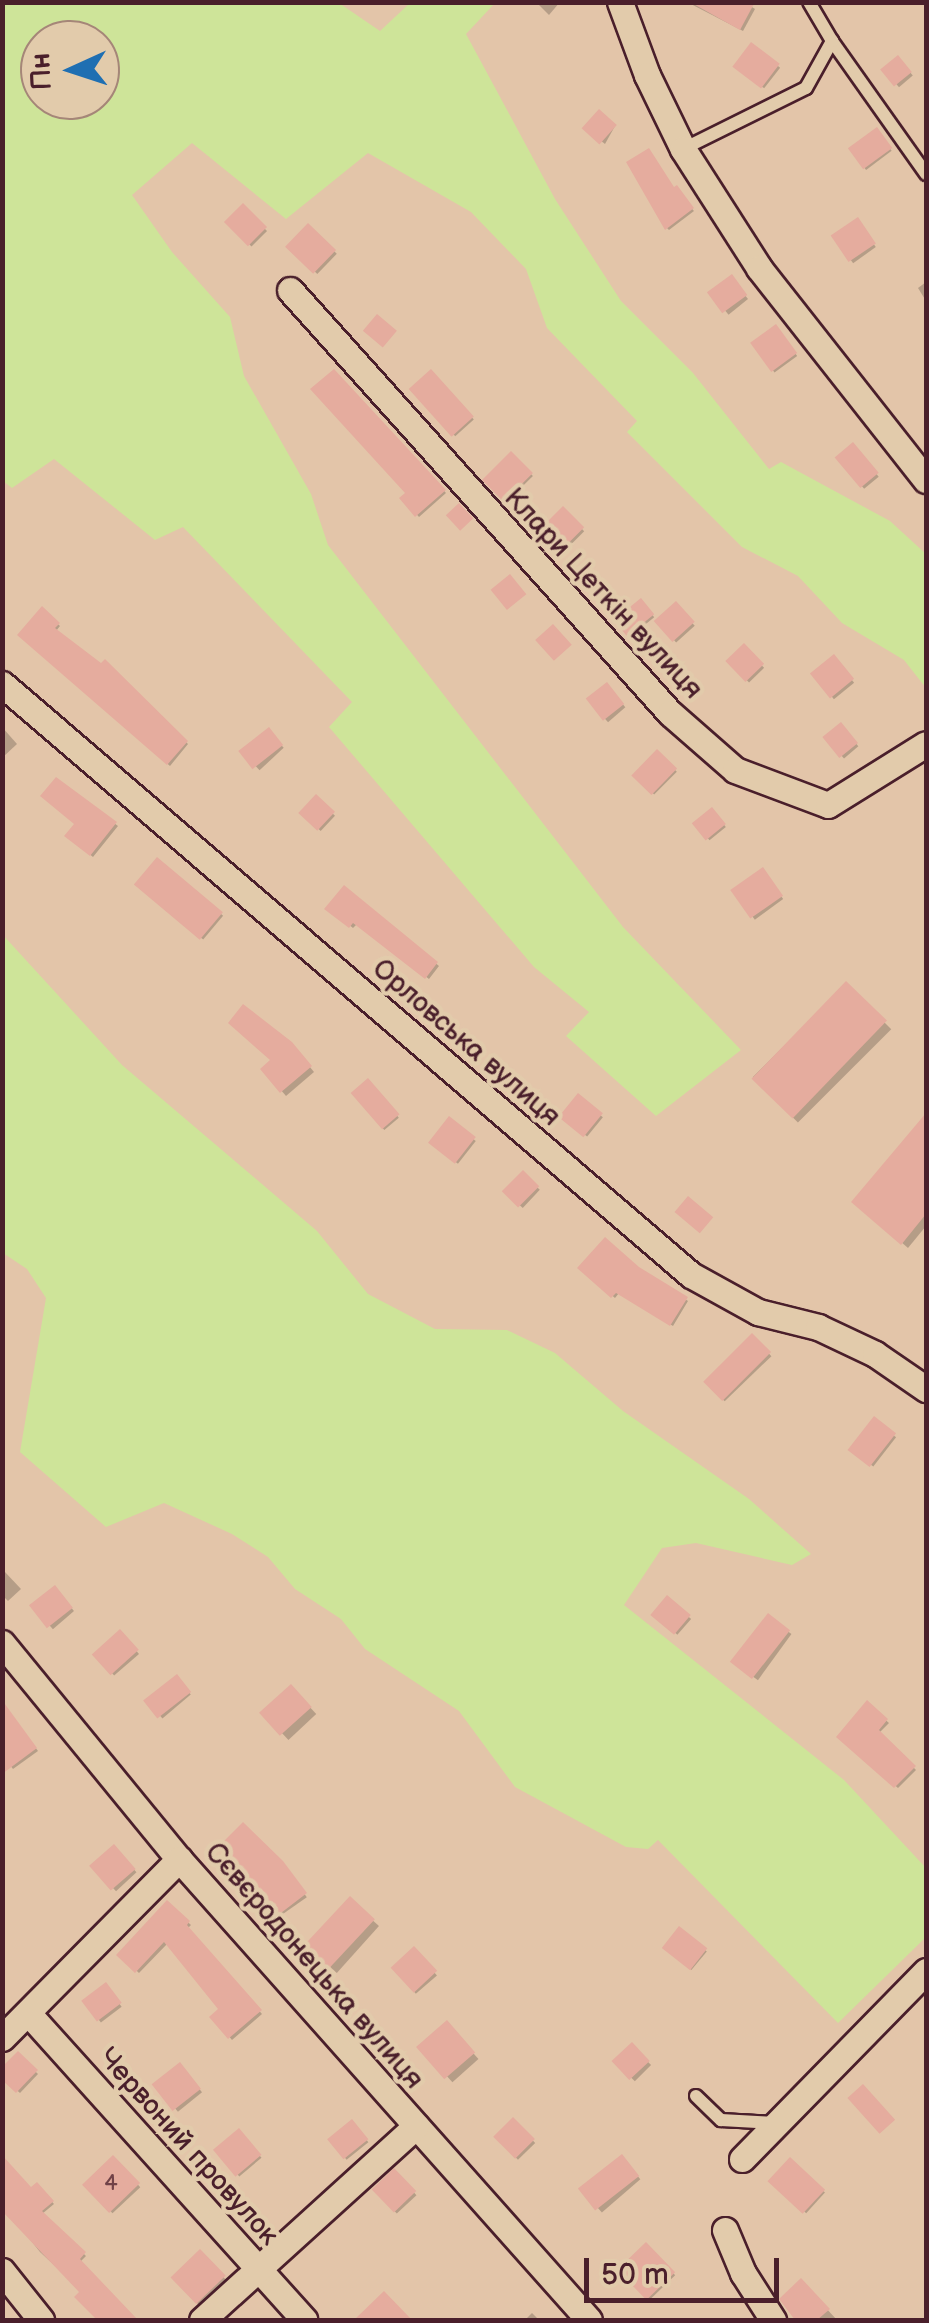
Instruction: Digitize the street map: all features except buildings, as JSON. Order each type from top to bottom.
[{"type":"street","points":[[620,2],[646,75],[683,149],[759,268],[926,480]]},
{"type":"street","name":"Клари Цеткін вулиця","points":[[290,290],[656,699],[736,770],[828,805],[926,744]]},
{"type":"street","name":"Орловська вулиця","points":[[2,684],[691,1275],[758,1312],[818,1327],[874,1354],[926,1390]]},
{"type":"street","name":"Сєвєродонецька вулиця","points":[[2,1643],[179,1859],[590,2320]]},
{"type":"street","points":[[2,2038],[179,1859]]},
{"type":"street","points":[[742,2160],[926,1971]]},
{"type":"street","name":"Червоний провулок","points":[[28,2013],[304,2320]]},
{"type":"street","points":[[202,2320],[416,2126]]},
{"type":"street","points":[[725,2230],[744,2273],[773,2320]]},
{"type":"street","points":[[2,2271],[41,2320]]},
{"type":"lane","points":[[809,2],[926,174]]},
{"type":"lane","points":[[683,149],[806,88],[832,41]]},
{"type":"lane","points":[[696,2096],[721,2120],[777,2123]]},
{"type":"green space","points":[[2,3],[339,3],[380,31],[410,3],[495,3],[466,34],[555,199],[621,301],[693,373],[769,469],[781,462],[890,521],[926,554],[926,688],[904,660],[842,623],[798,576],[742,547],[627,432],[637,421],[547,328],[526,269],[471,212],[368,153],[286,219],[192,143],[132,195],[172,252],[230,317],[244,376],[311,494],[328,545],[623,927],[741,1050],[656,1116],[566,1036],[589,1012],[534,967],[329,727],[352,702],[183,527],[155,540],[54,459],[12,488],[3,481]]},
{"type":"green space","points":[[2,934],[122,1065],[317,1231],[368,1294],[435,1329],[507,1330],[555,1353],[623,1411],[749,1499],[811,1554],[792,1565],[696,1543],[662,1548],[624,1605],[844,1780],[926,1868],[926,1937],[838,2023],[658,1840],[648,1849],[626,1847],[515,1787],[459,1711],[365,1649],[341,1619],[295,1589],[268,1557],[232,1534],[164,1503],[106,1527],[20,1452],[46,1298],[27,1269],[3,1253]]}]
